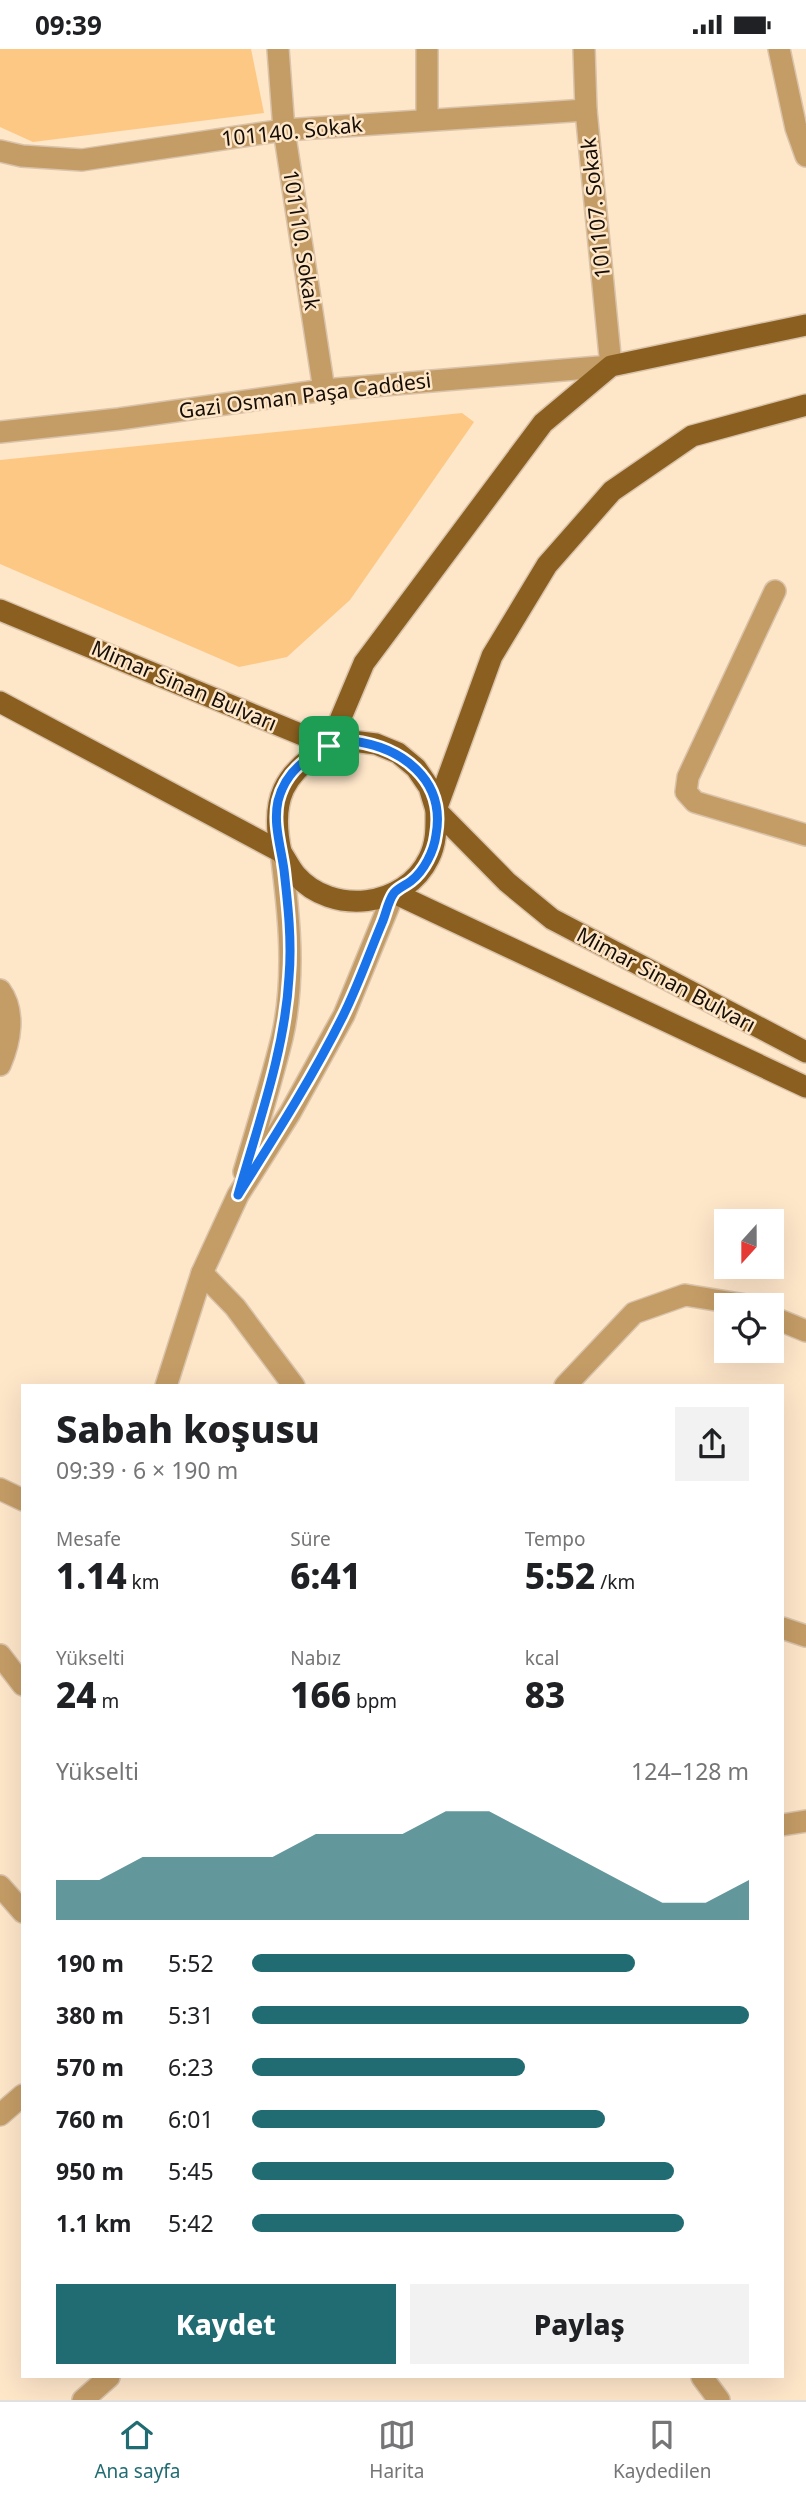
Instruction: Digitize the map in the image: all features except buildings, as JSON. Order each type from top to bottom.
[{"type":"main road","name":"Gazi Osman Paşa Caddesi","points":[[329,746],[364,663],[543,422],[611,366],[806,325]]},
{"type":"main road","points":[[329,746],[307,759],[289,777],[278,801],[276,826],[281,852],[295,874],[316,892],[342,901],[369,901],[394,893],[415,878],[429,858],[437,834],[436,810],[492,656],[547,565],[612,491],[692,436],[806,405]]},
{"type":"main road","name":"Mimar Sinan Bulvarı","points":[[0,610],[329,746],[352,741],[376,744],[398,753],[423,777],[436,810],[507,882],[552,919],[806,1052]]},
{"type":"main road","points":[[0,702],[281,852]]},
{"type":"main road","name":"Mimar Sinan Bulvarı","points":[[394,893],[806,1087]]},
{"type":"street","name":"101110. Sokak","points":[[278,49],[284,130],[324,390]]},
{"type":"street","points":[[427,49],[427,119]]},
{"type":"street","name":"101107. Sokak","points":[[584,49],[586,110],[611,366]]},
{"type":"street","points":[[779,49],[796,128],[806,156]]},
{"type":"street","name":"101140. Sokak","points":[[0,151],[22,156],[82,160],[284,130],[586,110]]},
{"type":"street","name":"Gazi Osman Paşa Caddesi","points":[[0,432],[119,419],[324,390],[611,366]]},
{"type":"street","points":[[775,591],[688,778],[686,792],[695,802],[806,835]]},
{"type":"street","points":[[238,1195],[282,1036],[289,977],[289,912],[281,852]]},
{"type":"street","points":[[167,1384],[202,1273],[238,1195],[290,1113],[344,1015],[394,893]]},
{"type":"street","points":[[0,990],[10,1010],[8,1046],[0,1065]]},
{"type":"street","points":[[202,1273],[235,1307],[293,1384]]},
{"type":"street","points":[[567,1384],[634,1313],[685,1295],[714,1300]]},
{"type":"street","points":[[784,1322],[806,1331]]},
{"type":"street","points":[[0,1489],[21,1499]]},
{"type":"street","points":[[784,1629],[806,1636]]},
{"type":"street","points":[[0,1655],[21,1682]]},
{"type":"street","points":[[784,1825],[806,1821]]},
{"type":"street","points":[[0,1886],[21,1910]]},
{"type":"street","points":[[0,2115],[21,2097]]},
{"type":"street","points":[[83,2400],[108,2378]]},
{"type":"street","points":[[703,2378],[719,2400]]},
{"type":"shaded area","points":[[0,49],[251,49],[264,113],[33,142],[0,127]]},
{"type":"shaded area","points":[[462,413],[474,422],[350,600],[287,657],[239,667],[0,564],[0,460]]},
{"type":"route","points":[[352,741],[376,744],[398,753],[416,768],[429,787],[436,810],[437,834],[429,858],[415,878],[394,893],[344,1015],[290,1113],[238,1195],[282,1036],[289,977],[289,912],[276,826],[278,801],[289,777],[307,759],[329,746],[352,741]]}]
